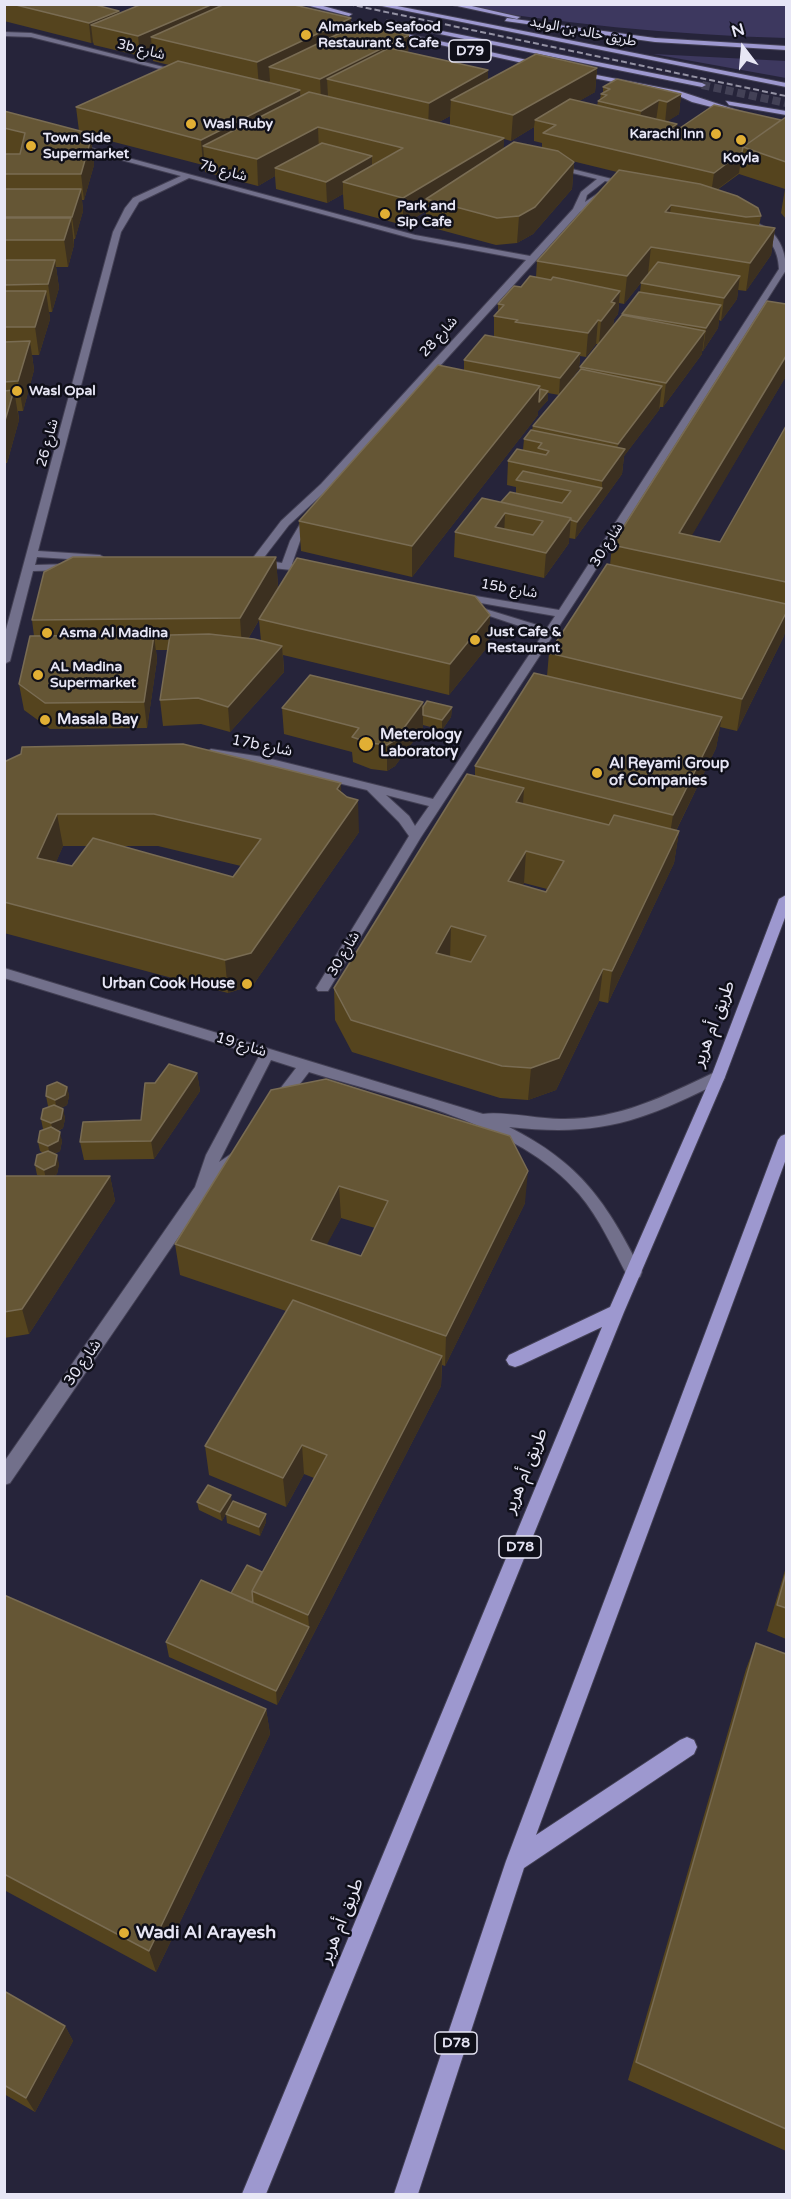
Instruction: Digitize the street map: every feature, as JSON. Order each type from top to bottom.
[{"type":"main road","points":[[305,4],[363,17]]},
{"type":"main road","name":"طريق خالد بن الوليد","points":[[375,4],[786,85]]},
{"type":"main road","points":[[412,4],[572,30],[688,43],[786,48]]},
{"type":"main road","points":[[451,4],[554,23],[572,30]]},
{"type":"main road","name":"D79","points":[[328,19],[554,68]]},
{"type":"main road","points":[[375,19],[702,85]]},
{"type":"main road","points":[[565,70],[786,113]]},
{"type":"main road","points":[[679,93],[704,103],[786,121]]},
{"type":"main road","name":"طريق أم هرير","points":[[254,2194],[616,1312],[718,1077],[786,899]]},
{"type":"main road","name":"D78","points":[[406,2194],[516,1861],[786,1140]]},
{"type":"main road","points":[[515,1360],[616,1312]]},
{"type":"main road","points":[[516,1861],[687,1747]]},
{"type":"street","name":"3b شارع","points":[[4,34],[31,35],[189,75]]},
{"type":"street","name":"7b شارع","points":[[59,140],[414,237],[500,263]]},
{"type":"street","points":[[550,165],[641,187]]},
{"type":"street","name":"شارع 26","points":[[117,232],[116,217],[126,200],[171,171]]},
{"type":"street","name":"شارع 26","points":[[4,661],[117,232],[129,208],[136,200],[188,176]]},
{"type":"street","name":"شارع 28","points":[[577,210],[584,194],[603,178]]},
{"type":"street","name":"شارع 28","points":[[325,486],[285,565],[249,563],[285,523],[325,486],[577,210],[620,182]]},
{"type":"street","name":"شارع 30","points":[[323,988],[415,836],[758,317],[783,269],[783,259],[773,238],[748,219]]},
{"type":"street","name":"7b شارع","points":[[414,237],[531,260]]},
{"type":"street","points":[[511,266],[522,269]]},
{"type":"street","points":[[33,554],[115,558]]},
{"type":"street","points":[[285,565],[324,571]]},
{"type":"street","points":[[29,568],[103,567]]},
{"type":"street","name":"15b شارع","points":[[550,632],[448,598],[562,614]]},
{"type":"street","name":"17b شارع","points":[[194,752],[263,761],[438,804]]},
{"type":"street","name":"17b شارع","points":[[370,788],[404,819],[415,836]]},
{"type":"street","name":"شارع 19","points":[[4,973],[477,1118],[541,1151],[564,1169],[584,1189],[600,1211],[634,1272]]},
{"type":"street","name":"شارع 30","points":[[202,1190],[214,1155],[268,1053]]},
{"type":"street","points":[[271,1110],[306,1065]]},
{"type":"street","name":"شارع 19","points":[[477,1118],[535,1124],[579,1125],[606,1122],[657,1106],[718,1077]]},
{"type":"street","name":"شارع 30","points":[[4,1477],[202,1190],[242,1148]]},
{"type":"shaded area","points":[[446,5],[786,5],[786,38],[616,27]]},
{"type":"shaded area","points":[[653,54],[786,61],[786,78]]},
{"type":"building","points":[[12,4],[92,4],[119,11],[89,23]]},
{"type":"building","points":[[142,4],[213,4],[138,36],[91,25]]},
{"type":"building","points":[[225,4],[290,4],[351,18],[257,62],[151,37]]},
{"type":"building","points":[[359,24],[409,35],[320,79],[269,67]]},
{"type":"building","points":[[389,48],[488,70],[429,103],[327,79]]},
{"type":"building","points":[[536,54],[597,68],[513,115],[451,100]]},
{"type":"building","points":[[178,61],[300,90],[201,140],[76,107]]},
{"type":"building","points":[[617,79],[681,94],[667,102],[659,100],[641,111],[598,101],[607,95],[601,94],[610,89],[603,87]]},
{"type":"building","points":[[309,92],[504,138],[403,198],[343,182],[403,148],[318,127],[257,159],[203,146]]},
{"type":"building","points":[[570,99],[677,124],[671,128],[677,130],[714,105],[781,120],[743,147],[742,152],[714,173],[543,133],[556,125],[535,120]]},
{"type":"building","points":[[4,111],[84,132],[91,139],[81,174],[4,174],[4,154],[20,154],[25,133],[4,128]]},
{"type":"building","points":[[786,117],[786,162],[743,147]]},
{"type":"building","points":[[514,142],[558,151],[574,162],[535,207],[519,216],[497,218],[426,199]]},
{"type":"building","points":[[322,143],[372,156],[326,182],[275,168]]},
{"type":"building","points":[[619,170],[700,184],[737,196],[758,208],[761,216],[746,217],[671,205],[665,212],[775,228],[750,263],[651,247],[627,276],[537,261]]},
{"type":"building","points":[[4,189],[81,189],[72,217],[4,217]]},
{"type":"building","points":[[4,218],[71,218],[64,240],[4,240]]},
{"type":"building","points":[[4,260],[55,260],[48,284],[4,285]]},
{"type":"building","points":[[658,262],[740,276],[724,298],[641,283]]},
{"type":"building","points":[[530,276],[551,280],[553,277],[620,291],[611,302],[615,303],[588,333],[515,322],[518,320],[494,316],[504,305],[498,304],[514,286],[521,287]]},
{"type":"building","points":[[4,291],[46,291],[35,327],[4,327]]},
{"type":"building","points":[[639,292],[721,305],[706,328],[622,314]]},
{"type":"building","points":[[767,301],[786,304],[786,356],[679,533],[720,542],[786,426],[786,582],[612,545]]},
{"type":"building","points":[[622,315],[705,331],[666,383],[580,367]]},
{"type":"building","points":[[485,335],[580,353],[560,378],[464,360]]},
{"type":"building","points":[[30,341],[18,381],[4,382],[4,342]]},
{"type":"building","points":[[438,365],[540,386],[412,546],[299,521]]},
{"type":"building","points":[[581,369],[662,386],[618,444],[533,426]]},
{"type":"building","points":[[540,389],[548,391],[539,402]]},
{"type":"building","points":[[14,390],[4,424],[4,391]]},
{"type":"building","points":[[531,430],[625,449],[602,481],[508,461],[517,449],[546,455],[549,451],[538,448],[542,443],[524,439]]},
{"type":"building","points":[[523,471],[602,488],[577,522],[571,518],[501,502],[510,492],[562,503],[571,491],[516,480]]},
{"type":"building","points":[[482,498],[571,518],[546,553],[455,532]],"holes":[[[505,513],[543,521],[533,535],[495,527]]]},
{"type":"building","points":[[73,557],[276,557],[240,618],[32,620],[44,572]]},
{"type":"building","points":[[297,558],[475,596],[490,615],[450,664],[259,619]]},
{"type":"building","points":[[607,564],[786,604],[786,613],[742,699],[549,653]]},
{"type":"building","points":[[209,634],[254,639],[282,646],[228,707],[198,698],[160,700],[170,635]]},
{"type":"building","points":[[154,635],[144,702],[45,703],[19,684],[30,636]]},
{"type":"building","name":"Al Reyami Group of Companies","points":[[534,673],[722,717],[673,815],[475,766]]},
{"type":"building","points":[[310,675],[423,702],[395,740],[387,745],[370,743],[352,737],[359,728],[282,708]]},
{"type":"building","points":[[427,701],[452,707],[442,720],[423,715],[423,707]]},
{"type":"building","points":[[183,744],[341,783],[337,789],[347,797],[358,800],[251,953],[225,960],[4,902],[4,762],[21,754],[22,747]],"holes":[[[57,814],[154,814],[261,839],[233,877],[93,838],[72,866],[37,858]]]},
{"type":"building","points":[[467,774],[524,788],[516,802],[609,825],[614,815],[679,831],[612,971],[603,969],[559,1058],[531,1068],[502,1066],[351,1020],[334,988]],"holes":[[[526,851],[564,861],[546,892],[508,881]],[[451,926],[486,936],[471,962],[436,953]]]},
{"type":"building","points":[[169,1064],[197,1073],[151,1141],[80,1142],[83,1122],[141,1120],[145,1083],[155,1083]]},
{"type":"building","points":[[326,1079],[510,1136],[528,1171],[446,1336],[175,1244],[271,1090]],"holes":[[[339,1186],[388,1201],[361,1256],[311,1240]]]},
{"type":"building","points":[[57,1082],[67,1087],[65,1095],[55,1100],[46,1096],[47,1086]]},
{"type":"building","points":[[54,1105],[63,1109],[61,1119],[51,1123],[41,1119],[43,1109]]},
{"type":"building","points":[[51,1127],[60,1132],[58,1141],[48,1146],[38,1142],[40,1131]]},
{"type":"building","points":[[48,1151],[57,1155],[55,1165],[44,1170],[35,1165],[37,1155]]},
{"type":"building","points":[[4,1176],[110,1176],[22,1309],[4,1312]]},
{"type":"building","points":[[293,1300],[442,1356],[308,1615],[252,1591],[327,1455],[302,1445],[283,1478],[205,1446]]},
{"type":"building","points":[[208,1485],[231,1495],[220,1512],[197,1502]]},
{"type":"building","points":[[233,1501],[266,1514],[259,1527],[226,1514]]},
{"type":"building","points":[[247,1565],[262,1572],[252,1591],[253,1603],[231,1593]]},
{"type":"building","points":[[786,1573],[786,1608],[777,1605]]},
{"type":"building","points":[[201,1580],[309,1627],[276,1691],[166,1642]]},
{"type":"building","points":[[4,1595],[266,1709],[149,1951],[4,1874]]},
{"type":"building","points":[[756,1643],[786,1654],[786,2129],[636,2062]]},
{"type":"building","points":[[4,1991],[65,2026],[26,2098],[4,2085]]},
{"type":"tunnel","points":[[702,85],[786,103]]},
{"type":"railway","points":[[348,4],[786,96]]},
{"type":"place","name":"Almarkeb Seafood Restaurant & Cafe","points":[[306,35]]},
{"type":"place","name":"Wasl Ruby","points":[[191,124]]},
{"type":"place","name":"Karachi Inn","points":[[716,134]]},
{"type":"place","name":"Koyla","points":[[741,140]]},
{"type":"place","name":"Town Side Supermarket","points":[[31,146]]},
{"type":"place","name":"Park and Sip Cafe","points":[[385,214]]},
{"type":"place","name":"Wasl Opal","points":[[17,391]]},
{"type":"place","name":"Asma Al Madina","points":[[47,633]]},
{"type":"place","name":"Just Cafe & Restaurant","points":[[475,640]]},
{"type":"place","name":"AL Madina Supermarket","points":[[38,675]]},
{"type":"place","name":"Masala Bay","points":[[45,720]]},
{"type":"place","name":"Meterology Laboratory","points":[[366,744]]},
{"type":"place","name":"Al Reyami Group of Companies","points":[[597,773]]},
{"type":"place","name":"Urban Cook House","points":[[247,984]]},
{"type":"place","name":"Wadi Al Arayesh","points":[[124,1933]]}]
